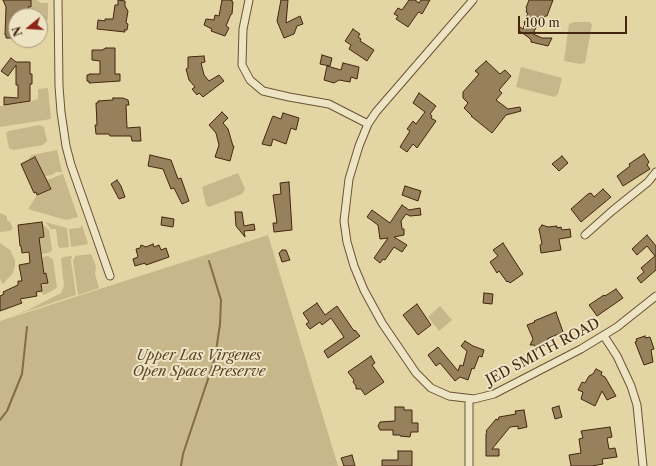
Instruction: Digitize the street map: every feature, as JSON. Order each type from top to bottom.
[{"type":"street","points":[[58,0],[59,86],[66,146],[71,165],[110,276]]},
{"type":"street","points":[[249,0],[243,29],[242,65],[250,80],[263,91],[329,104],[368,124]]},
{"type":"street","name":"JED SMITH ROAD","points":[[473,0],[376,112],[368,124],[359,146],[349,179],[344,222],[347,242],[354,266],[374,310],[416,373],[431,388],[439,393],[449,396],[469,399],[494,394],[581,349],[604,336],[656,296]]},
{"type":"street","points":[[585,234],[612,210],[648,182],[656,172]]},
{"type":"street","points":[[604,336],[617,356],[631,386],[637,405],[643,466]]},
{"type":"street","points":[[469,399],[470,466]]},
{"type":"green space","points":[[31,0],[37,0],[41,3],[48,3],[48,8],[31,8]]},
{"type":"green space","points":[[574,22],[590,22],[592,25],[585,63],[581,64],[564,61],[569,24]]},
{"type":"green space","points":[[521,67],[562,78],[558,94],[554,97],[516,87]]},
{"type":"green space","points":[[48,88],[51,119],[0,127],[0,106],[38,99],[38,89]]},
{"type":"green space","points":[[39,125],[44,127],[47,141],[43,145],[13,150],[9,148],[6,133],[9,131]]},
{"type":"green space","points":[[57,150],[62,172],[56,172],[52,175],[45,176],[35,157],[29,159],[32,155]]},
{"type":"green space","points":[[238,173],[245,189],[242,194],[209,207],[206,205],[202,187]]},
{"type":"green space","points":[[63,174],[78,217],[66,220],[28,209],[37,195],[51,189],[47,180]]},
{"type":"green space","points":[[0,213],[7,216],[7,220],[13,228],[10,231],[0,232]]},
{"type":"green space","points":[[45,222],[67,228],[69,247],[60,248],[58,246],[56,229],[51,229]]},
{"type":"green space","points":[[42,223],[49,230],[52,249],[51,252],[42,254],[40,244],[37,244],[36,239],[44,238]]},
{"type":"green space","points":[[82,225],[88,244],[71,247],[69,229],[80,228]]},
{"type":"green space","name":"Upper Las Virgenes Open Space Preserve","points":[[268,235],[338,466],[0,466],[0,321]]},
{"type":"green space","points":[[0,243],[10,250],[15,260],[13,273],[3,284],[0,279]]},
{"type":"green space","points":[[91,254],[96,266],[95,274],[99,288],[78,295],[73,261],[75,256]]},
{"type":"green space","points":[[48,256],[53,259],[57,287],[44,295],[40,292],[42,292],[42,286],[48,283],[47,273],[39,274],[37,268],[43,267],[43,257]]},
{"type":"green space","points":[[72,256],[71,261],[76,295],[9,317],[28,310],[61,293],[64,286],[61,259],[63,257]]},
{"type":"green space","points":[[440,306],[452,320],[439,331],[428,317]]},
{"type":"building","points":[[3,0],[31,0],[31,7],[28,8],[8,8],[8,38],[6,38],[5,35],[6,7]]},
{"type":"building","points":[[118,0],[125,1],[125,6],[128,11],[126,23],[128,24],[127,30],[124,30],[125,32],[97,29],[98,20],[105,21],[105,19],[113,19],[115,5],[118,5]]},
{"type":"building","points":[[222,0],[232,0],[233,2],[232,14],[226,26],[229,28],[225,36],[211,31],[212,29],[204,25],[206,19],[214,20],[215,15],[219,16]]},
{"type":"building","points":[[281,0],[288,0],[286,23],[300,16],[303,24],[297,26],[294,34],[284,38],[277,21]]},
{"type":"building","points":[[409,0],[415,0],[419,3],[421,0],[430,0],[422,14],[419,12],[408,27],[396,19],[398,16],[394,14],[398,8],[402,10]]},
{"type":"building","points":[[529,0],[553,0],[547,16],[545,16],[542,22],[539,21],[533,34],[542,38],[552,38],[548,46],[531,42],[528,37],[518,30],[520,27],[523,29],[528,13],[526,12],[526,8]]},
{"type":"building","points":[[353,29],[360,34],[358,37],[361,39],[360,41],[374,50],[367,61],[349,49],[351,45],[345,41]]},
{"type":"building","points":[[106,48],[115,48],[115,74],[120,74],[120,81],[89,83],[89,81],[87,81],[87,75],[100,74],[100,61],[92,60],[92,50],[102,50]]},
{"type":"building","points":[[322,55],[332,58],[330,66],[320,64]]},
{"type":"building","points":[[204,56],[205,62],[201,63],[204,75],[209,81],[219,75],[224,81],[203,97],[199,93],[197,95],[192,89],[195,87],[189,80],[186,69],[188,68],[188,57]]},
{"type":"building","points":[[11,58],[16,62],[30,62],[32,84],[30,84],[30,101],[4,105],[4,97],[18,98],[18,85],[16,85],[16,65],[8,76],[1,71]]},
{"type":"building","points":[[486,61],[500,74],[505,70],[511,76],[499,90],[502,93],[496,100],[508,109],[520,107],[521,111],[506,115],[492,133],[471,116],[464,108],[468,103],[463,98],[463,92],[479,74],[475,71]]},
{"type":"building","points":[[343,63],[359,67],[357,79],[351,77],[350,82],[339,80],[334,83],[324,80],[327,66],[341,70]]},
{"type":"building","points":[[419,93],[436,106],[430,114],[432,116],[431,118],[436,121],[417,148],[413,144],[407,152],[400,147],[410,131],[407,129],[413,121],[416,124],[425,112],[413,103]]},
{"type":"building","points":[[113,98],[123,98],[128,100],[129,105],[126,105],[127,128],[140,127],[141,141],[132,141],[131,136],[96,134],[96,103],[98,103],[98,101],[113,100]]},
{"type":"building","points":[[222,112],[228,118],[223,123],[228,129],[234,146],[230,161],[215,157],[219,145],[216,133],[209,125]]},
{"type":"building","points":[[283,113],[299,118],[296,130],[291,128],[286,144],[273,139],[271,146],[262,144],[273,116],[281,119]]},
{"type":"building","points":[[644,154],[649,162],[647,165],[650,169],[623,186],[617,176],[630,166],[629,164]]},
{"type":"building","points":[[150,155],[171,160],[178,179],[181,178],[189,201],[182,204],[174,188],[171,189],[163,169],[148,166]]},
{"type":"building","points":[[562,156],[568,163],[559,171],[552,164]]},
{"type":"building","points":[[35,157],[51,189],[37,195],[36,192],[34,193],[21,164]]},
{"type":"building","points":[[117,180],[125,197],[119,199],[111,184]]},
{"type":"building","points":[[289,182],[292,230],[274,232],[273,223],[277,223],[273,195],[281,194],[280,183]]},
{"type":"building","points":[[405,186],[421,191],[418,201],[402,195]]},
{"type":"building","points":[[603,189],[611,197],[581,222],[571,209],[588,194],[591,193],[594,197]]},
{"type":"building","points":[[402,205],[409,210],[420,208],[421,215],[410,216],[406,214],[401,221],[402,229],[404,229],[404,235],[394,237],[407,245],[402,252],[394,247],[385,260],[383,259],[380,263],[374,258],[388,238],[380,239],[378,225],[367,217],[372,210],[390,223]]},
{"type":"building","points":[[235,212],[242,212],[244,226],[254,224],[255,230],[244,231],[245,237],[236,226]]},
{"type":"building","points":[[162,217],[174,219],[173,227],[161,225]]},
{"type":"building","points":[[42,222],[44,237],[39,238],[44,274],[46,273],[48,283],[41,284],[42,291],[36,292],[37,296],[20,299],[22,303],[0,311],[0,296],[4,294],[3,292],[18,285],[18,281],[22,281],[19,265],[30,263],[29,252],[22,253],[18,225]]},
{"type":"building","points":[[542,225],[548,227],[557,226],[557,228],[561,227],[562,230],[570,229],[571,237],[559,239],[561,250],[541,253],[540,245],[542,244],[539,229]]},
{"type":"building","points":[[647,235],[656,246],[656,270],[641,283],[637,278],[644,272],[641,268],[655,256],[647,246],[637,255],[632,249]]},
{"type":"building","points":[[503,243],[523,274],[510,283],[508,281],[507,282],[499,271],[497,273],[490,262],[498,256],[493,250]]},
{"type":"building","points":[[153,244],[154,247],[159,245],[161,250],[166,248],[169,257],[146,265],[145,263],[135,266],[133,259],[138,257],[136,249],[140,248],[141,245],[146,247]]},
{"type":"building","points":[[282,250],[286,250],[290,260],[282,262],[279,253]]},
{"type":"building","points":[[616,289],[623,298],[597,316],[589,305]]},
{"type":"building","points":[[484,293],[493,294],[492,304],[483,303]]},
{"type":"building","points":[[317,303],[325,315],[337,306],[354,331],[355,330],[360,336],[328,358],[324,351],[344,337],[331,318],[322,325],[320,322],[310,329],[306,324],[309,322],[303,313]]},
{"type":"building","points":[[417,304],[431,325],[418,335],[403,315]]},
{"type":"building","points":[[556,312],[563,332],[547,339],[549,343],[537,349],[534,345],[530,345],[533,339],[527,325]]},
{"type":"building","points":[[645,336],[645,338],[650,337],[654,349],[651,350],[653,362],[644,365],[635,342],[637,341],[636,339]]},
{"type":"building","points":[[465,341],[484,350],[482,357],[479,356],[474,369],[472,368],[468,380],[460,377],[455,381],[440,363],[436,366],[428,355],[438,347],[458,371],[460,365],[463,366],[467,351],[461,346]]},
{"type":"building","points":[[371,356],[375,363],[372,365],[384,382],[365,395],[361,389],[356,389],[353,382],[354,380],[348,372]]},
{"type":"building","points":[[596,369],[602,372],[601,375],[605,377],[616,396],[607,400],[602,391],[595,406],[581,399],[583,392],[578,390],[582,382],[585,383]]},
{"type":"building","points":[[559,406],[562,417],[555,419],[552,408]]},
{"type":"building","points":[[395,407],[404,407],[404,410],[412,410],[412,423],[418,423],[418,432],[411,432],[410,437],[393,435],[393,430],[380,430],[378,426],[380,422],[395,421]]},
{"type":"building","points":[[524,410],[527,427],[518,429],[518,426],[510,427],[492,449],[499,449],[499,456],[486,456],[486,431],[496,419],[498,420],[499,417],[516,414],[515,411]]},
{"type":"building","points":[[610,427],[612,437],[607,438],[609,449],[615,448],[617,457],[602,459],[603,464],[592,466],[571,466],[569,455],[581,453],[579,439],[583,438],[581,431]]},
{"type":"building","points":[[398,451],[412,451],[412,466],[382,466],[382,460],[398,460]]},
{"type":"building","points":[[352,455],[355,466],[344,466],[341,458]]},
{"type":"waterway","points":[[181,466],[183,454],[215,358],[220,324],[221,300],[209,261]]},
{"type":"waterway","points":[[0,420],[7,411],[22,374],[27,327]]}]
